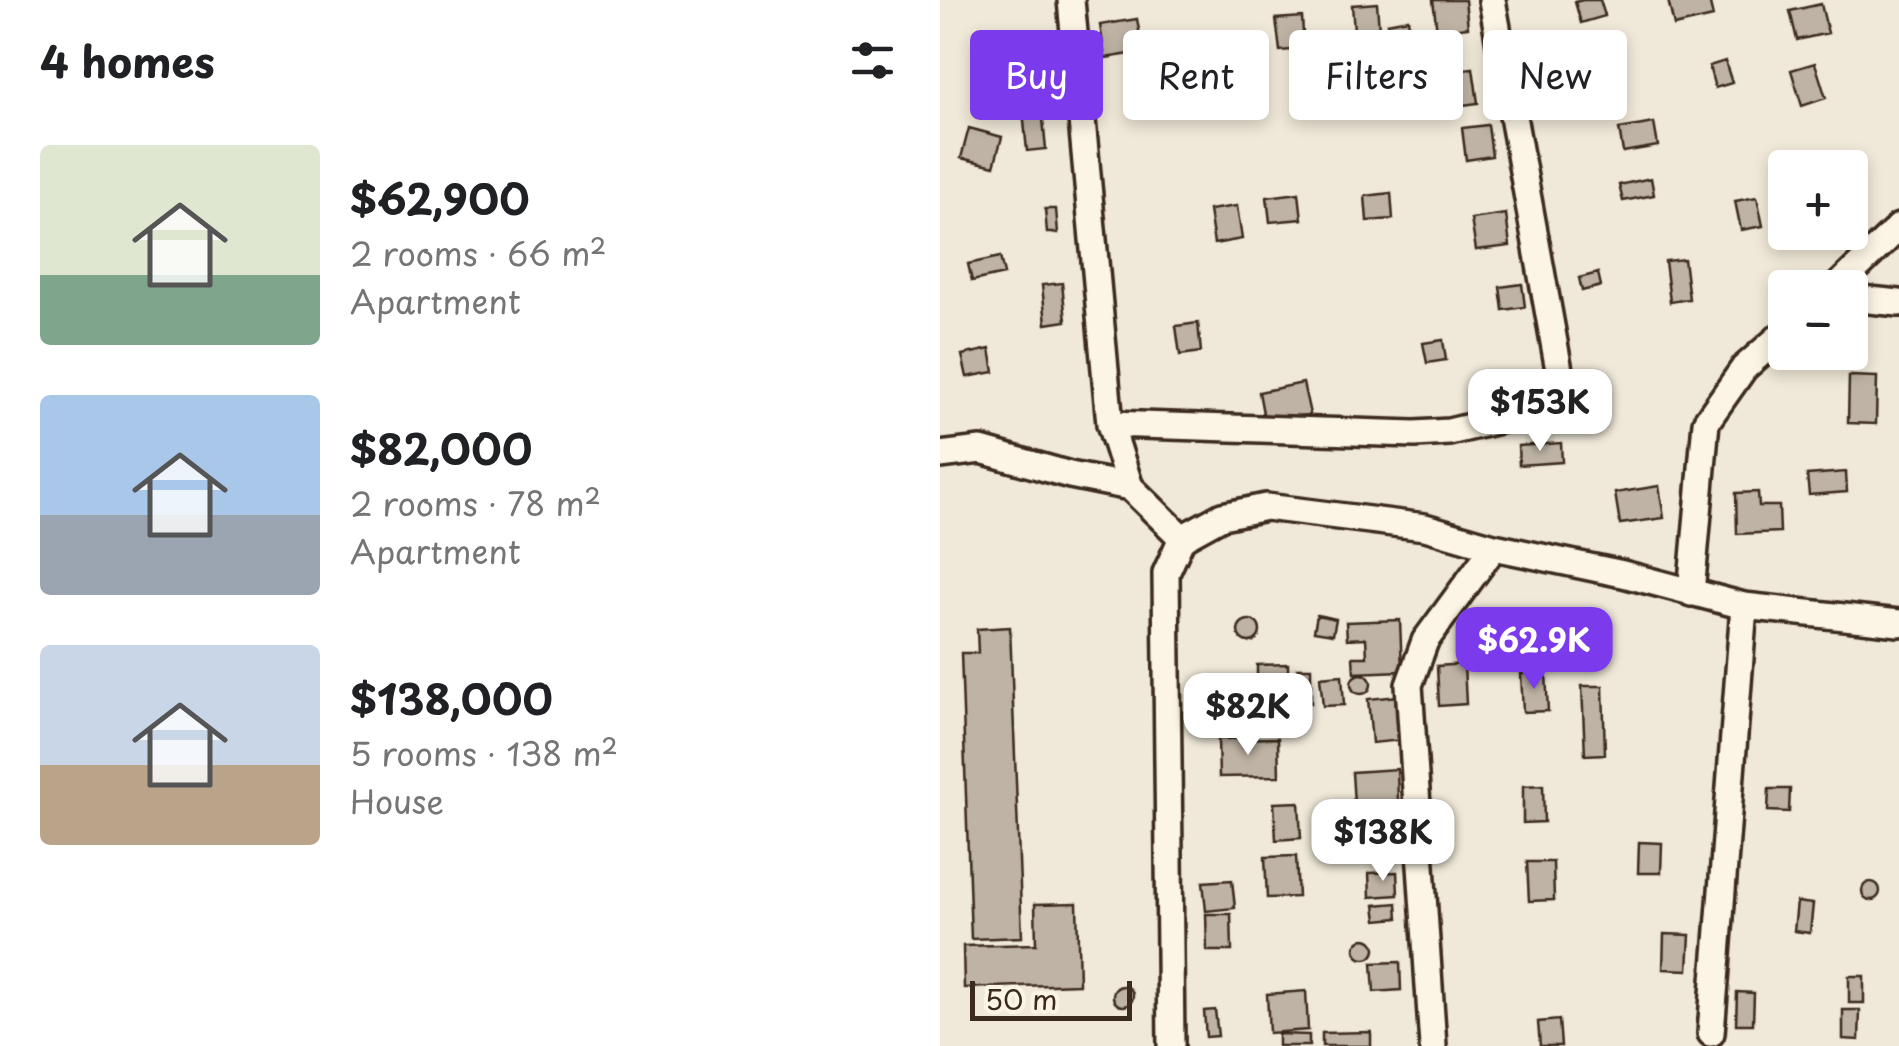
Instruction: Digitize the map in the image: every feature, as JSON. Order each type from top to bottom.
[{"type":"street","points":[[1071,0],[1110,424],[1130,487],[1182,538]]},
{"type":"street","points":[[1110,424],[1432,433],[1545,409],[1557,398],[1561,381],[1492,0]]},
{"type":"street","points":[[1855,270],[1899,227]]},
{"type":"street","points":[[1868,300],[1899,303]]},
{"type":"street","points":[[1691,593],[1706,422],[1744,368],[1768,347]]},
{"type":"street","points":[[940,455],[981,450],[1130,487]]},
{"type":"street","points":[[1171,1046],[1166,573],[1182,538],[1222,516],[1266,507],[1424,527],[1744,606],[1899,623]]},
{"type":"street","points":[[1433,1046],[1409,685],[1425,642],[1494,547]]},
{"type":"street","points":[[1711,1033],[1744,606]]},
{"type":"building","points":[[1433,0],[1465,0],[1468,27],[1437,30]]},
{"type":"building","points":[[1600,0],[1605,16],[1581,23],[1575,2]]},
{"type":"building","points":[[1668,0],[1709,0],[1713,17],[1674,26]]},
{"type":"building","points":[[1377,3],[1379,30],[1354,30],[1352,5]]},
{"type":"building","points":[[1821,4],[1828,33],[1797,40],[1790,11]]},
{"type":"building","points":[[1302,17],[1303,30],[1289,30],[1289,50],[1280,51],[1276,19]]},
{"type":"building","points":[[1137,19],[1139,30],[1123,30],[1123,55],[1105,58],[1100,25]]},
{"type":"building","points":[[1408,19],[1410,30],[1388,30],[1387,23]]},
{"type":"building","points":[[1725,61],[1732,83],[1715,88],[1709,66]]},
{"type":"building","points":[[1815,63],[1826,98],[1802,106],[1791,70]]},
{"type":"building","points":[[1473,68],[1478,103],[1463,105],[1463,69]]},
{"type":"building","points":[[1024,120],[1043,120],[1046,149],[1027,151]]},
{"type":"building","points":[[1654,123],[1658,146],[1623,152],[1619,129]]},
{"type":"building","points":[[1488,125],[1492,156],[1466,160],[1462,128]]},
{"type":"building","points":[[969,128],[1002,137],[994,166],[961,158]]},
{"type":"building","points":[[1651,178],[1654,195],[1623,201],[1619,185]]},
{"type":"building","points":[[1299,193],[1302,219],[1270,222],[1267,197]]},
{"type":"building","points":[[1391,193],[1393,219],[1367,221],[1365,196]]},
{"type":"building","points":[[1757,197],[1763,226],[1741,230],[1735,201]]},
{"type":"building","points":[[1237,206],[1242,239],[1214,244],[1209,210]]},
{"type":"building","points":[[1045,209],[1056,209],[1058,233],[1047,233]]},
{"type":"building","points":[[1506,214],[1510,246],[1476,250],[1471,219]]},
{"type":"building","points":[[1000,257],[1004,274],[972,281],[968,264]]},
{"type":"building","points":[[1684,259],[1689,299],[1670,302],[1665,261]]},
{"type":"building","points":[[1598,273],[1601,286],[1582,291],[1579,278]]},
{"type":"building","points":[[1062,283],[1066,321],[1046,324],[1042,285]]},
{"type":"building","points":[[1522,284],[1525,307],[1503,310],[1500,287]]},
{"type":"building","points":[[1198,323],[1201,352],[1180,355],[1176,326]]},
{"type":"building","points":[[1443,340],[1446,360],[1427,363],[1423,343]]},
{"type":"building","points":[[990,349],[994,372],[967,377],[962,355]]},
{"type":"building","points":[[1849,376],[1877,377],[1876,424],[1848,423]]},
{"type":"building","points":[[1303,383],[1310,414],[1265,424],[1259,392]]},
{"type":"building","points":[[1561,443],[1562,462],[1519,465],[1518,446]]},
{"type":"building","points":[[1846,472],[1847,492],[1809,495],[1807,475]]},
{"type":"building","points":[[1659,486],[1664,518],[1620,524],[1615,493]]},
{"type":"building","points":[[1758,492],[1759,506],[1779,506],[1780,532],[1737,534],[1736,493]]},
{"type":"building","points":[[1317,615],[1336,619],[1333,634],[1314,631]]},
{"type":"building","points":[[1249,620],[1257,623],[1257,639],[1249,642],[1241,639],[1238,631],[1241,623]]},
{"type":"building","points":[[1400,620],[1402,671],[1354,673],[1353,657],[1367,657],[1366,638],[1347,639],[1346,622]]},
{"type":"building","points":[[1010,627],[1022,937],[971,939],[961,653],[978,653],[977,629]]},
{"type":"building","points":[[1288,664],[1288,692],[1257,692],[1257,665]]},
{"type":"building","points":[[1464,664],[1466,704],[1439,706],[1437,666]]},
{"type":"building","points":[[1297,668],[1311,668],[1311,703],[1297,703]]},
{"type":"building","points":[[1546,673],[1548,711],[1523,712],[1521,674]]},
{"type":"building","points":[[1361,674],[1371,684],[1361,694],[1351,684]]},
{"type":"building","points":[[1342,675],[1344,705],[1323,706],[1320,677]]},
{"type":"building","points":[[1582,686],[1603,686],[1605,754],[1585,755]]},
{"type":"building","points":[[1398,696],[1403,740],[1372,743],[1368,699]]},
{"type":"building","points":[[1278,738],[1279,776],[1219,777],[1218,739]]},
{"type":"building","points":[[1397,769],[1398,802],[1354,805],[1352,772]]},
{"type":"building","points":[[1543,785],[1544,822],[1523,823],[1523,786]]},
{"type":"building","points":[[1769,789],[1790,789],[1789,812],[1768,811]]},
{"type":"building","points":[[1299,802],[1301,838],[1276,840],[1274,803]]},
{"type":"building","points":[[1356,809],[1364,812],[1364,828],[1356,831],[1348,828],[1345,820],[1348,812]]},
{"type":"building","points":[[1361,841],[1369,844],[1369,860],[1361,863],[1353,860],[1350,852],[1353,844]]},
{"type":"building","points":[[1639,842],[1662,843],[1661,873],[1638,873]]},
{"type":"building","points":[[1296,856],[1298,897],[1267,898],[1265,857]]},
{"type":"building","points":[[1527,862],[1553,862],[1554,900],[1529,901]]},
{"type":"building","points":[[1397,872],[1398,895],[1370,897],[1369,873]]},
{"type":"building","points":[[1232,880],[1235,908],[1206,911],[1203,882]]},
{"type":"building","points":[[1871,882],[1878,884],[1878,898],[1871,900],[1864,898],[1862,891],[1864,884]]},
{"type":"building","points":[[1797,902],[1813,904],[1810,933],[1794,931]]},
{"type":"building","points":[[1077,903],[1079,984],[964,988],[963,946],[1036,944],[1035,904]]},
{"type":"building","points":[[1397,903],[1398,918],[1377,920],[1375,905]]},
{"type":"building","points":[[1206,914],[1231,914],[1232,951],[1207,951]]},
{"type":"building","points":[[1664,934],[1690,935],[1688,970],[1663,969]]},
{"type":"building","points":[[1365,939],[1375,949],[1365,959],[1355,949]]},
{"type":"building","points":[[1400,962],[1401,990],[1374,992],[1372,963]]},
{"type":"building","points":[[1849,976],[1864,976],[1864,1003],[1849,1003]]},
{"type":"building","points":[[1123,986],[1133,996],[1123,1006],[1113,996]]},
{"type":"building","points":[[1306,991],[1308,1030],[1269,1033],[1267,994]]},
{"type":"building","points":[[1737,992],[1754,993],[1753,1024],[1736,1024]]},
{"type":"building","points":[[1215,1010],[1218,1036],[1206,1037],[1204,1011]]},
{"type":"building","points":[[1843,1010],[1860,1010],[1859,1040],[1843,1039]]},
{"type":"building","points":[[1559,1020],[1561,1046],[1540,1046],[1538,1022]]},
{"type":"building","points":[[1371,1032],[1371,1046],[1322,1046],[1322,1033]]},
{"type":"building","points":[[1278,1034],[1309,1035],[1309,1046],[1278,1046]]}]
